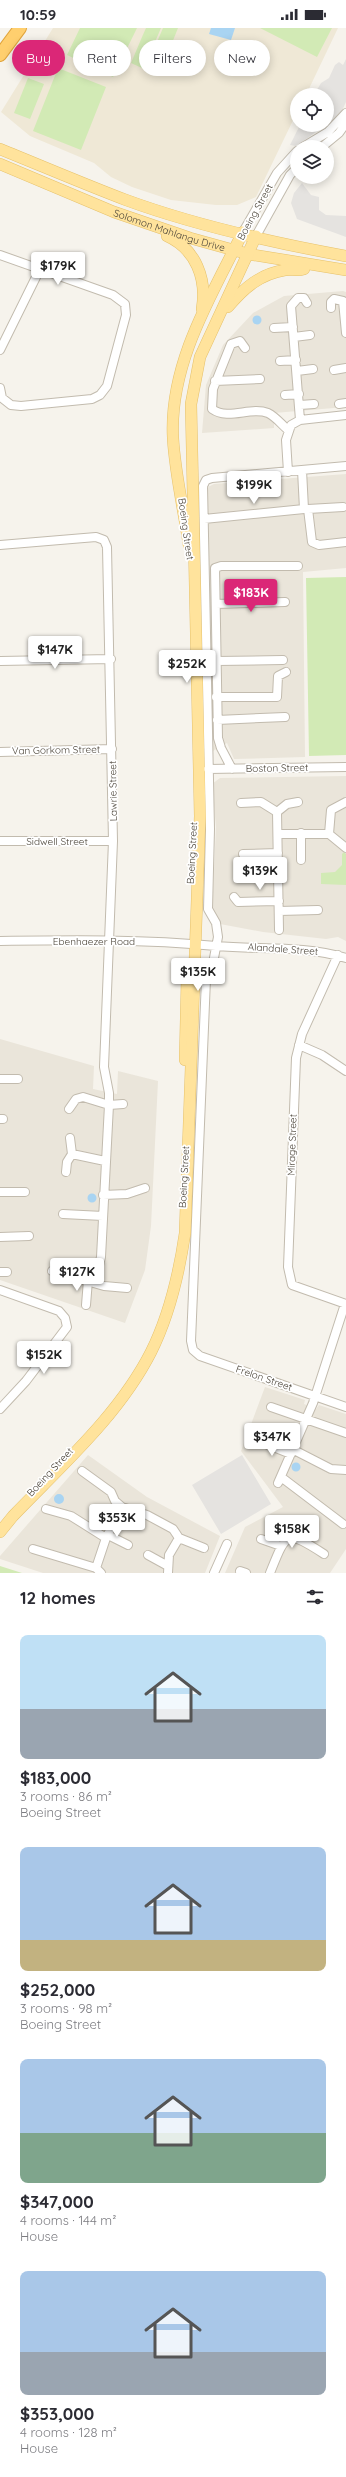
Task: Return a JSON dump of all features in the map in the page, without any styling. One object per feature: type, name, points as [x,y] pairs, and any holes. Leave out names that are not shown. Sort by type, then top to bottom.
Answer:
[{"type":"highway","points":[[0,55],[20,28]]},
{"type":"main road","name":"Solomon Mahlangu Drive","points":[[0,149],[127,200],[170,214],[256,236],[346,256]]},
{"type":"main road","name":"Solomon Mahlangu Drive","points":[[0,164],[114,212],[190,238],[248,254],[346,270]]},
{"type":"main road","points":[[114,212],[174,239],[193,257],[201,272],[204,287],[199,322]]},
{"type":"main road","name":"Boeing Street","points":[[0,1528],[123,1392],[155,1334],[170,1296],[181,1238],[184,1185],[196,774],[190,552],[173,438],[175,393],[188,346],[243,232]]},
{"type":"main road","name":"Boeing Street","points":[[0,1532],[13,1516],[108,1416],[129,1388],[151,1352],[166,1316],[181,1262],[186,1233],[191,942],[200,769],[190,404],[200,357],[256,236]]},
{"type":"main road","points":[[222,310],[250,284],[265,275],[286,269],[301,270],[319,266]]},
{"type":"street","points":[[315,140],[328,132],[346,113]]},
{"type":"street","points":[[330,140],[339,133],[346,123]]},
{"type":"street","name":"Boeing Street","points":[[243,232],[277,173],[290,159]]},
{"type":"street","name":"Boeing Street","points":[[256,236],[290,175]]},
{"type":"street","points":[[0,255],[113,296],[125,304],[126,315],[107,386],[100,395],[92,399],[79,401],[14,406],[2,398],[0,388]]},
{"type":"street","points":[[0,350],[40,269]]},
{"type":"street","points":[[300,420],[291,303],[302,297],[306,299],[307,303]]},
{"type":"street","points":[[331,308],[333,300],[342,300],[345,314],[346,333]]},
{"type":"street","points":[[274,328],[292,326]]},
{"type":"street","points":[[294,337],[310,335]]},
{"type":"street","points":[[246,348],[240,341],[233,342],[215,382],[212,407],[214,410],[230,414],[265,412],[275,417],[288,430]]},
{"type":"street","points":[[280,361],[296,360]]},
{"type":"street","points":[[334,370],[346,368]]},
{"type":"street","points":[[297,371],[313,369]]},
{"type":"street","points":[[215,382],[260,379]]},
{"type":"street","points":[[285,395],[299,394]]},
{"type":"street","points":[[300,405],[314,404]]},
{"type":"street","points":[[346,415],[300,420],[288,430],[286,440],[288,472],[346,466]]},
{"type":"street","points":[[302,470],[306,509],[312,542],[319,545],[346,542]]},
{"type":"street","name":"Boeing Street","points":[[191,1340],[206,979],[214,963],[216,946],[216,926],[208,909],[210,829],[204,486],[206,480],[212,478],[288,472]]},
{"type":"street","points":[[204,519],[343,507]]},
{"type":"street","name":"Lawrie Street","points":[[0,545],[68,538],[96,537],[101,538],[106,543],[111,659],[113,840],[104,1067],[109,1105],[103,1195],[101,1257],[91,1281],[86,1305]]},
{"type":"street","points":[[232,769],[219,744],[216,697],[216,604],[214,571],[217,566],[298,566]]},
{"type":"street","points":[[216,604],[285,602]]},
{"type":"street","points":[[0,661],[111,659]]},
{"type":"street","points":[[216,661],[283,660]]},
{"type":"street","points":[[216,697],[277,697],[278,676],[286,672]]},
{"type":"street","points":[[217,720],[285,717]]},
{"type":"street","name":"Van Gorkom Street","points":[[0,752],[112,749]]},
{"type":"street","name":"Boston Street","points":[[208,769],[346,767]]},
{"type":"street","points":[[241,803],[261,802],[278,812]]},
{"type":"street","points":[[279,930],[278,812],[287,804],[298,802]]},
{"type":"street","points":[[329,834],[331,810],[346,802]]},
{"type":"street","points":[[300,833],[301,860]]},
{"type":"street","points":[[278,834],[329,834],[346,848]]},
{"type":"street","name":"Sidwell Street","points":[[0,841],[113,840]]},
{"type":"street","points":[[243,854],[278,853]]},
{"type":"street","points":[[234,897],[238,902],[279,901]]},
{"type":"street","points":[[279,911],[318,910]]},
{"type":"street","name":"Ebenhaezer Road","points":[[0,941],[109,940],[191,942]]},
{"type":"street","name":"Alandale Street","points":[[191,942],[216,946],[280,946],[342,956]]},
{"type":"street","name":"Mirage Street","points":[[342,956],[299,1045],[295,1075],[289,1275],[292,1285],[345,1304]]},
{"type":"street","points":[[299,1045],[322,1055],[346,1071]]},
{"type":"street","points":[[0,1079],[18,1079]]},
{"type":"street","points":[[69,1109],[76,1099],[81,1097],[109,1105],[123,1104]]},
{"type":"street","points":[[66,1172],[67,1162],[72,1154],[70,1138]]},
{"type":"street","points":[[72,1154],[105,1161]]},
{"type":"street","points":[[103,1195],[127,1194],[145,1188]]},
{"type":"street","points":[[0,1192],[25,1192]]},
{"type":"street","points":[[63,1214],[103,1216]]},
{"type":"street","points":[[0,1237],[28,1236]]},
{"type":"street","points":[[52,1271],[111,1287],[127,1288]]},
{"type":"street","points":[[0,1290],[59,1310],[63,1314],[67,1327],[26,1381],[0,1409]]},
{"type":"street","points":[[343,1524],[280,1480],[307,1419],[345,1304]]},
{"type":"street","name":"Frelon Street","points":[[191,1340],[193,1350],[200,1356],[346,1407]]},
{"type":"street","points":[[271,1407],[346,1433]]},
{"type":"street","points":[[261,1442],[293,1452],[331,1469],[346,1470]]},
{"type":"street","points":[[82,1471],[111,1492],[115,1501],[122,1507],[147,1515],[173,1529],[179,1538],[204,1548]]},
{"type":"street","points":[[33,1549],[99,1571],[107,1536],[122,1507]]},
{"type":"street","points":[[46,1509],[71,1516],[107,1536],[128,1545]]},
{"type":"street","points":[[148,1556],[168,1569],[169,1555],[179,1538]]},
{"type":"street","points":[[261,1539],[281,1546]]},
{"type":"street","points":[[270,1573],[281,1546],[289,1539],[300,1539],[324,1554]]},
{"type":"street","points":[[214,1573],[227,1544]]},
{"type":"shaded area","points":[[53,28],[338,28],[309,88],[290,88],[290,127],[256,197],[237,205],[216,205],[171,200],[132,187],[111,177],[94,163],[30,136],[1,112],[23,76],[65,76],[65,40],[46,40]]},
{"type":"shaded area","points":[[346,59],[346,102],[339,117],[334,120],[334,88],[318,88],[321,83],[329,78],[335,65],[339,62],[343,65]]},
{"type":"shaded area","points":[[296,132],[316,132],[305,140],[292,140]]},
{"type":"shaded area","points":[[303,184],[311,195],[319,197],[319,210],[326,215],[346,216],[346,237],[297,219],[291,203],[294,193]]},
{"type":"shaded area","points":[[346,292],[346,407],[274,413],[274,428],[202,433],[206,385],[223,345],[253,313],[284,296]]},
{"type":"shaded area","points":[[346,474],[346,568],[303,572],[305,757],[234,759],[227,743],[211,752],[206,488],[214,484]]},
{"type":"shaded area","points":[[346,776],[346,941],[338,937],[326,939],[263,932],[220,924],[212,913],[216,827],[212,784],[220,778]]},
{"type":"shaded area","points":[[0,1039],[94,1066],[93,1089],[117,1094],[118,1071],[158,1081],[151,1226],[145,1270],[125,1323],[0,1280]]},
{"type":"shaded area","points":[[265,1387],[305,1400],[304,1404],[316,1409],[319,1405],[346,1414],[346,1549],[330,1573],[225,1573],[245,1527],[283,1507],[241,1451]]},
{"type":"shaded area","points":[[88,1455],[147,1497],[220,1536],[205,1573],[43,1573],[0,1559],[0,1556]]},
{"type":"shaded area","points":[[242,1455],[271,1504],[221,1534],[192,1485]]},
{"type":"green space","points":[[80,28],[137,28],[131,40],[74,40]]},
{"type":"green space","points":[[146,28],[161,28],[156,40],[141,40]]},
{"type":"green space","points":[[163,28],[178,28],[173,40],[158,40]]},
{"type":"green space","points":[[260,28],[332,28],[317,57]]},
{"type":"green space","points":[[73,43],[73,58],[67,55]]},
{"type":"green space","points":[[139,44],[139,67],[131,63]]},
{"type":"green space","points":[[65,71],[73,74],[73,76],[78,76],[106,87],[81,150],[33,131],[55,76],[65,76]]},
{"type":"green space","points":[[28,78],[44,84],[30,119],[14,113]]},
{"type":"green space","points":[[346,577],[346,755],[309,756],[306,578]]},
{"type":"green space","points":[[344,852],[346,854],[346,885],[321,884],[321,873],[335,872],[342,865],[342,854]]},
{"type":"green space","points":[[0,1566],[22,1573],[0,1573]]},
{"type":"water","points":[[211,28],[235,28],[231,40],[209,34]]},
{"type":"water","points":[[255,316],[259,316],[261,320],[259,324],[255,324],[253,322],[253,318]]},
{"type":"water","points":[[90,1194],[94,1194],[96,1198],[94,1202],[90,1202],[88,1200],[88,1196]]},
{"type":"water","points":[[294,1463],[298,1463],[300,1467],[298,1471],[294,1471],[292,1469],[292,1465]]},
{"type":"water","points":[[59,1494],[64,1499],[59,1504],[54,1499]]}]
